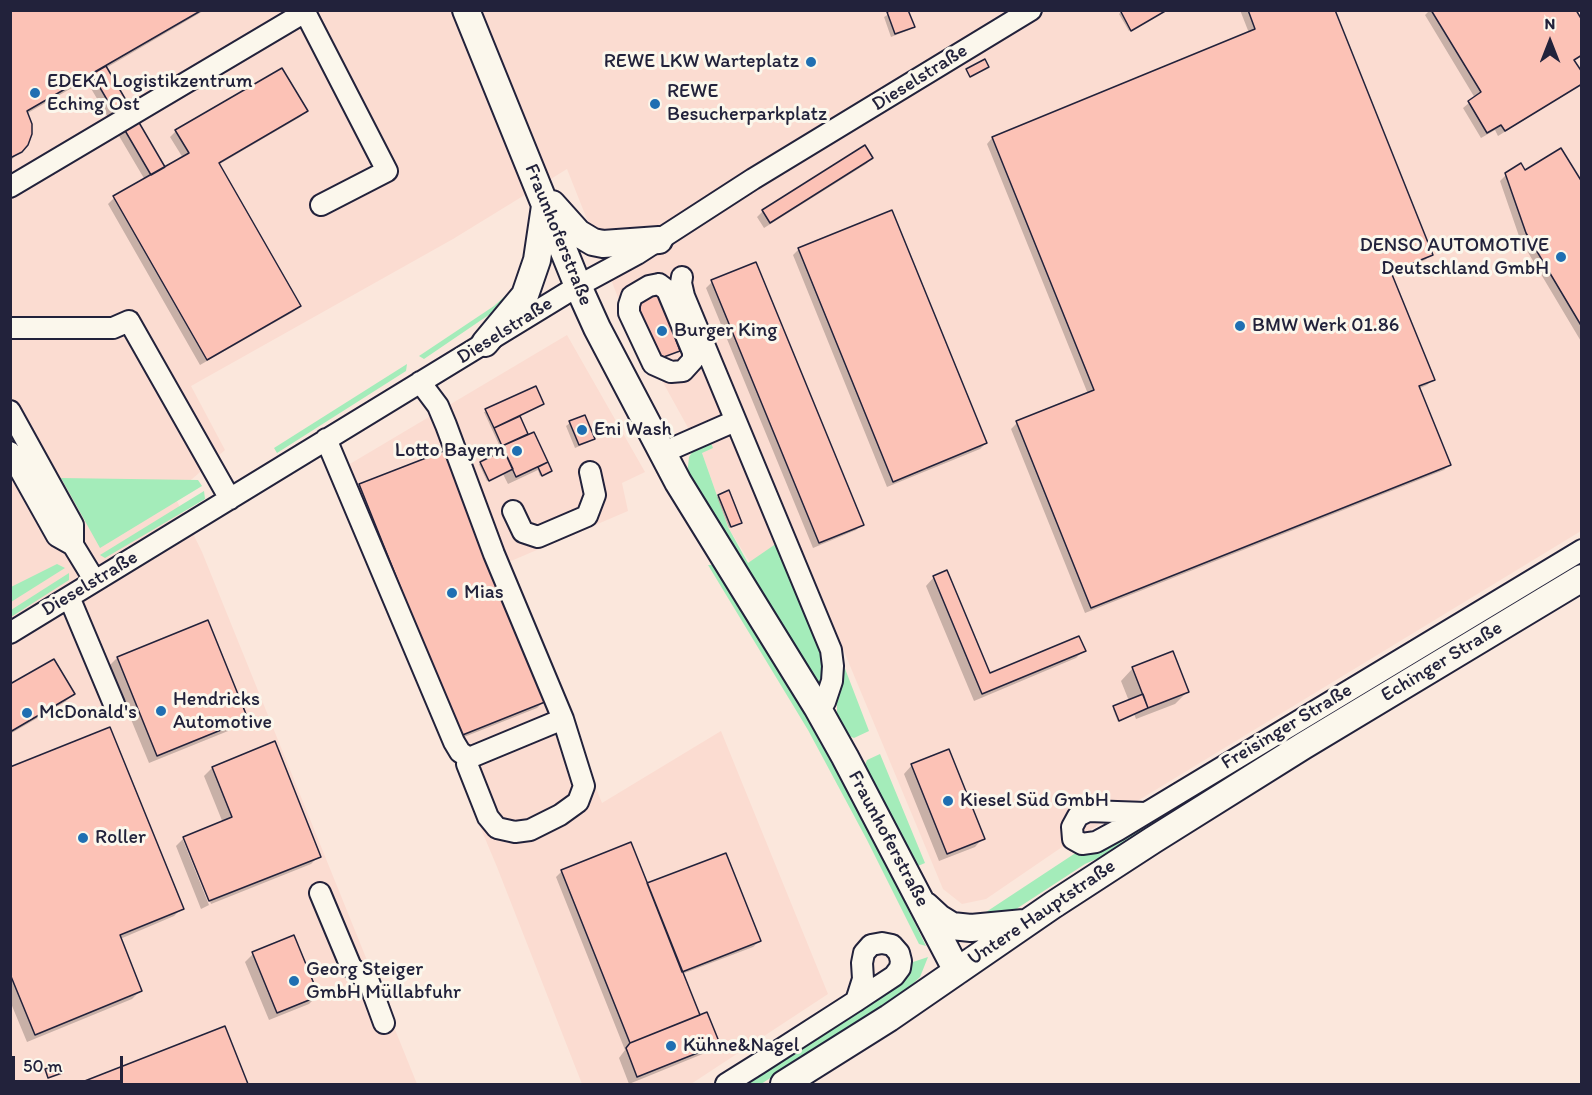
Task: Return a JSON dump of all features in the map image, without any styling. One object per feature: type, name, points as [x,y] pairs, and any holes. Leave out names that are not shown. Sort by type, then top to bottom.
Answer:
[{"type":"main road","name":"Fraunhoferstraße","points":[[466,10],[578,286],[662,453],[817,707],[957,971]]},
{"type":"main road","points":[[536,181],[578,234],[593,242],[603,244],[658,240]]},
{"type":"main road","points":[[485,343],[525,294],[537,260],[545,206]]},
{"type":"main road","name":"Echinger Straße","points":[[1303,746],[1581,578]]},
{"type":"main road","name":"Untere Hauptstraße","points":[[784,1084],[889,1018],[1153,840],[1303,746]]},
{"type":"main road","points":[[921,901],[939,918],[952,926],[971,928],[1027,923]]},
{"type":"street","name":"Dieselstraße","points":[[10,633],[578,286],[658,240],[753,179],[1031,10]]},
{"type":"street","points":[[10,187],[305,11],[387,171],[321,205]]},
{"type":"street","points":[[682,277],[684,296],[831,651],[832,681],[825,702],[817,707]]},
{"type":"street","points":[[10,328],[114,328],[129,321],[230,499]]},
{"type":"street","points":[[420,382],[438,406],[494,554],[563,719],[584,786],[578,802],[560,815],[530,830],[515,832],[498,828],[488,817],[467,764],[469,758],[563,719]]},
{"type":"street","points":[[10,411],[74,525],[74,545],[95,581]]},
{"type":"street","points":[[662,453],[735,421]]},
{"type":"street","points":[[326,439],[454,742],[460,752],[469,758]]},
{"type":"street","points":[[10,452],[57,536],[74,545]]},
{"type":"street","points":[[513,511],[523,532],[538,537],[587,516],[595,495],[590,472]]},
{"type":"street","name":"Freisinger Straße","points":[[1146,813],[1581,550]]},
{"type":"street","points":[[69,597],[114,704]]},
{"type":"street","points":[[320,893],[351,967],[369,982],[384,1023]]},
{"type":"street","points":[[726,1084],[856,1001]]},
{"type":"shaded area","points":[[10,11],[1581,11],[1581,531],[1065,845],[986,899],[962,904],[943,889],[833,625],[788,624],[728,527],[702,453],[623,310],[567,169],[453,239],[191,386],[225,450],[174,495],[202,552],[417,1084],[11,1084]]},
{"type":"shaded area","points":[[567,335],[645,472],[622,483],[628,511],[504,564],[602,803],[721,731],[828,994],[691,1084],[582,1084],[497,867],[333,474]]},
{"type":"green space","points":[[514,288],[509,300],[496,310],[424,359],[419,356],[494,306]]},
{"type":"green space","points":[[407,364],[406,371],[277,453],[274,448]]},
{"type":"green space","points":[[711,443],[713,448],[702,453],[728,527],[748,563],[780,541],[823,656],[825,665],[821,687],[689,478],[689,457],[693,451]]},
{"type":"green space","points":[[61,478],[198,480],[202,486],[100,548]]},
{"type":"green space","points":[[204,491],[205,499],[105,558],[100,555]]},
{"type":"green space","points":[[1581,558],[1581,569],[1144,838],[1085,864],[1007,915],[983,914],[1074,854],[1103,850],[1127,836],[1272,744]]},
{"type":"green space","points":[[57,564],[65,568],[11,602],[11,587]]},
{"type":"green space","points":[[708,565],[716,565],[817,733],[880,852],[926,946],[919,944],[808,730]]},
{"type":"green space","points":[[69,573],[69,580],[11,617],[11,610]]},
{"type":"green space","points":[[839,653],[869,731],[854,738],[845,734],[837,717],[837,697],[842,678]]},
{"type":"green space","points":[[880,754],[925,863],[918,866],[913,864],[863,770],[867,760]]},
{"type":"green space","points":[[928,957],[920,977],[904,992],[761,1084],[741,1084],[910,963]]},
{"type":"building","name":"EDEKA Logistikzentrum Eching Ost","points":[[10,10],[202,10],[27,111],[32,124],[32,134],[28,145],[22,152],[10,158]]},
{"type":"building","points":[[908,10],[915,27],[895,34],[887,12]]},
{"type":"building","points":[[1120,10],[1167,10],[1131,31]]},
{"type":"building","name":"BMW Werk 01.86","points":[[1248,10],[1335,10],[1433,255],[1391,272],[1435,380],[1419,386],[1451,465],[1091,608],[1016,421],[1094,390],[992,137],[1255,29]]},
{"type":"building","points":[[1431,10],[1576,10],[1582,20],[1582,55],[1574,60],[1582,72],[1582,84],[1505,131],[1501,125],[1487,133],[1468,101],[1481,92]]},
{"type":"building","points":[[985,59],[989,67],[970,77],[966,69]]},
{"type":"building","points":[[106,66],[165,167],[151,175],[92,74]]},
{"type":"building","points":[[282,68],[308,111],[219,163],[301,306],[207,360],[113,196],[189,153],[175,130]]},
{"type":"building","points":[[865,145],[873,158],[770,223],[762,210]]},
{"type":"building","name":"DENSO AUTOMOTIVE Deutschland GmbH","points":[[1561,148],[1582,182],[1582,327],[1526,233],[1505,173],[1521,163],[1525,170]]},
{"type":"building","points":[[892,210],[987,443],[893,482],[798,248]]},
{"type":"building","points":[[756,262],[864,525],[819,543],[711,280]]},
{"type":"building","name":"Burger King","points":[[649,293],[662,295],[679,339],[676,340],[680,351],[661,358],[656,345],[653,346],[637,306]]},
{"type":"building","points":[[536,386],[544,404],[494,428],[485,409]]},
{"type":"building","name":"Eni Wash","points":[[585,415],[595,439],[579,445],[569,421]]},
{"type":"building","points":[[520,416],[528,434],[502,446],[494,428]]},
{"type":"building","points":[[534,432],[548,462],[516,477],[502,446]]},
{"type":"building","points":[[504,450],[513,469],[489,481],[480,462]]},
{"type":"building","name":"Mias","points":[[444,451],[545,702],[460,736],[359,484]]},
{"type":"building","points":[[548,462],[552,471],[542,476],[538,467]]},
{"type":"building","points":[[729,490],[742,523],[731,527],[718,495]]},
{"type":"building","points":[[947,570],[990,673],[1079,636],[1086,651],[982,694],[933,576]]},
{"type":"building","points":[[208,620],[248,719],[157,756],[117,657]]},
{"type":"building","points":[[1173,651],[1189,692],[1148,708],[1132,667]]},
{"type":"building","name":"McDonald's","points":[[54,659],[75,694],[10,732],[10,684]]},
{"type":"building","points":[[1143,694],[1148,708],[1119,721],[1113,706]]},
{"type":"building","name":"Roller","points":[[110,727],[184,909],[120,935],[142,991],[35,1035],[10,974],[10,767]]},
{"type":"building","points":[[275,741],[321,857],[209,901],[183,837],[232,817],[212,767]]},
{"type":"building","name":"Kiesel Süd GmbH","points":[[949,749],[985,839],[947,854],[911,764]]},
{"type":"building","points":[[631,842],[700,1015],[630,1043],[561,870]]},
{"type":"building","points":[[726,853],[761,941],[682,972],[647,883]]},
{"type":"building","points":[[294,935],[319,996],[277,1013],[252,952]]},
{"type":"building","name":"Kühne&Nagel","points":[[707,1012],[720,1044],[637,1077],[626,1048],[630,1043]]},
{"type":"building","points":[[225,1026],[248,1084],[77,1084]]},
{"type":"building","points":[[59,1065],[62,1073],[48,1078],[45,1069]]},
{"type":"place","name":"REWE LKW Warteplatz","points":[[811,62]]},
{"type":"place","name":"EDEKA Logistikzentrum Eching Ost","points":[[35,93]]},
{"type":"place","name":"REWE Besucherparkplatz","points":[[655,104]]},
{"type":"place","name":"DENSO AUTOMOTIVE Deutschland GmbH","points":[[1561,257]]},
{"type":"place","name":"BMW Werk 01.86","points":[[1240,326]]},
{"type":"place","name":"Burger King","points":[[662,331]]},
{"type":"place","name":"Eni Wash","points":[[582,430]]},
{"type":"place","name":"Lotto Bayern","points":[[517,451]]},
{"type":"place","name":"Mias","points":[[452,593]]},
{"type":"place","name":"Hendricks Automotive","points":[[161,711]]},
{"type":"place","name":"McDonald's","points":[[27,713]]},
{"type":"place","name":"Kiesel Süd GmbH","points":[[948,801]]},
{"type":"place","name":"Roller","points":[[83,838]]},
{"type":"place","name":"Georg Steiger GmbH Müllabfuhr","points":[[294,981]]},
{"type":"place","name":"Kühne&Nagel","points":[[671,1046]]}]
